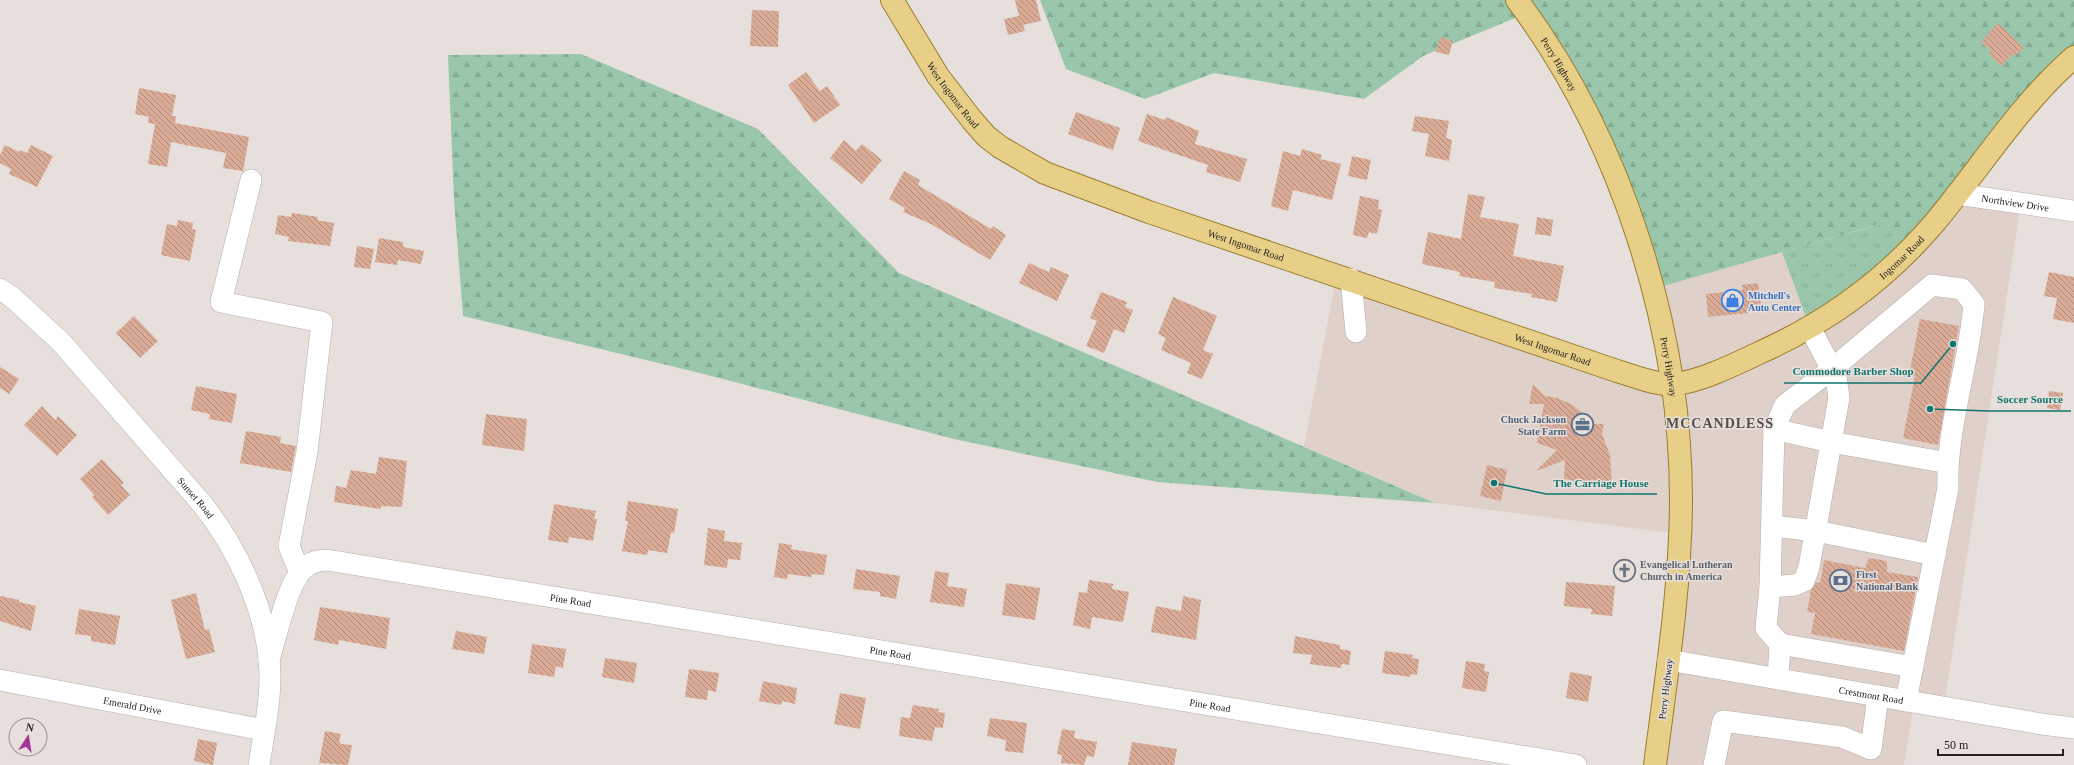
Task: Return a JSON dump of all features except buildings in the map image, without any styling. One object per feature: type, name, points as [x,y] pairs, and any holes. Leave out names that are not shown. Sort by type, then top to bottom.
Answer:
[{"type":"main road","name":"West Ingomar Road","points":[[892,0],[938,76],[972,120],[991,140],[1021,160],[1045,173],[1110,198],[1352,279],[1617,371],[1673,384]]},
{"type":"main road","name":"Perry Highway","points":[[1518,0],[1564,72],[1597,135],[1623,194],[1653,289],[1668,352],[1673,384],[1679,445],[1681,504],[1678,570],[1655,765]]},
{"type":"main road","name":"Ingomar Road","points":[[1673,384],[1706,376],[1740,362],[1810,328],[1860,294],[1888,270],[1917,241],[2041,90],[2074,57]]},
{"type":"street","points":[[251,180],[221,302],[322,322],[308,452],[289,546],[300,573]]},
{"type":"street","name":"Northview Drive","points":[[1957,194],[2074,211]]},
{"type":"street","points":[[1352,279],[1356,332]]},
{"type":"street","points":[[1906,701],[1913,667],[1948,488],[1948,463],[1972,332],[1974,304],[1962,289],[1932,285],[1832,369],[1785,405],[1774,429],[1770,588],[1766,628],[1780,644],[1913,667]]},
{"type":"street","name":"Sunset Road","points":[[0,289],[13,298],[61,342],[217,522],[237,560],[253,598],[260,617],[269,660],[269,682],[259,765]]},
{"type":"street","points":[[1770,588],[1795,586],[1804,581],[1810,567],[1831,442],[1839,388],[1832,369],[1810,328]]},
{"type":"street","points":[[1774,429],[1831,442],[1948,463]]},
{"type":"street","points":[[1772,526],[1816,530],[1935,555]]},
{"type":"street","name":"Pine Road","points":[[269,660],[291,591],[300,573],[317,560],[339,561],[1576,765]]},
{"type":"street","points":[[1778,679],[1780,644]]},
{"type":"street","name":"Crestmont Road","points":[[1668,660],[2042,724],[2074,728]]},
{"type":"street","name":"Emerald Drive","points":[[0,680],[264,730]]},
{"type":"street","points":[[1714,765],[1723,721],[1842,737],[1871,749],[1878,696]]},
{"type":"shaded area","points":[[1957,194],[2021,203],[1944,707],[1914,703],[1904,765],[1655,765],[1680,534],[1435,503],[1304,446],[1337,274],[1672,384],[1653,289],[1782,252],[1810,328]]},
{"type":"green space","points":[[1040,0],[2074,0],[2074,57],[1913,246],[1880,224],[1653,289],[1644,255],[1527,13],[1423,56],[1364,99],[1214,73],[1145,99],[1066,69]]},
{"type":"green space","points":[[581,54],[758,129],[899,273],[1435,503],[1157,482],[954,439],[700,373],[463,316],[454,200],[448,55]]},
{"type":"green space","points":[[1881,224],[1913,246],[1810,328],[1782,252]]},
{"type":"place","name":"Mitchell's Auto Center","points":[[1733,301]]},
{"type":"place","name":"Commodore Barber Shop","points":[[1953,344]]},
{"type":"place","name":"Soccer Source","points":[[1930,409]]},
{"type":"place","name":"Chuck Jackson State Farm","points":[[1582,425]]},
{"type":"place","name":"The Carriage House","points":[[1494,483]]},
{"type":"place","name":"Evangelical Lutheran Church in America","points":[[1625,570]]},
{"type":"place","name":"First National Bank","points":[[1840,580]]},
{"type":"district","name":"MCCANDLESS","points":[[1720,423]]}]
